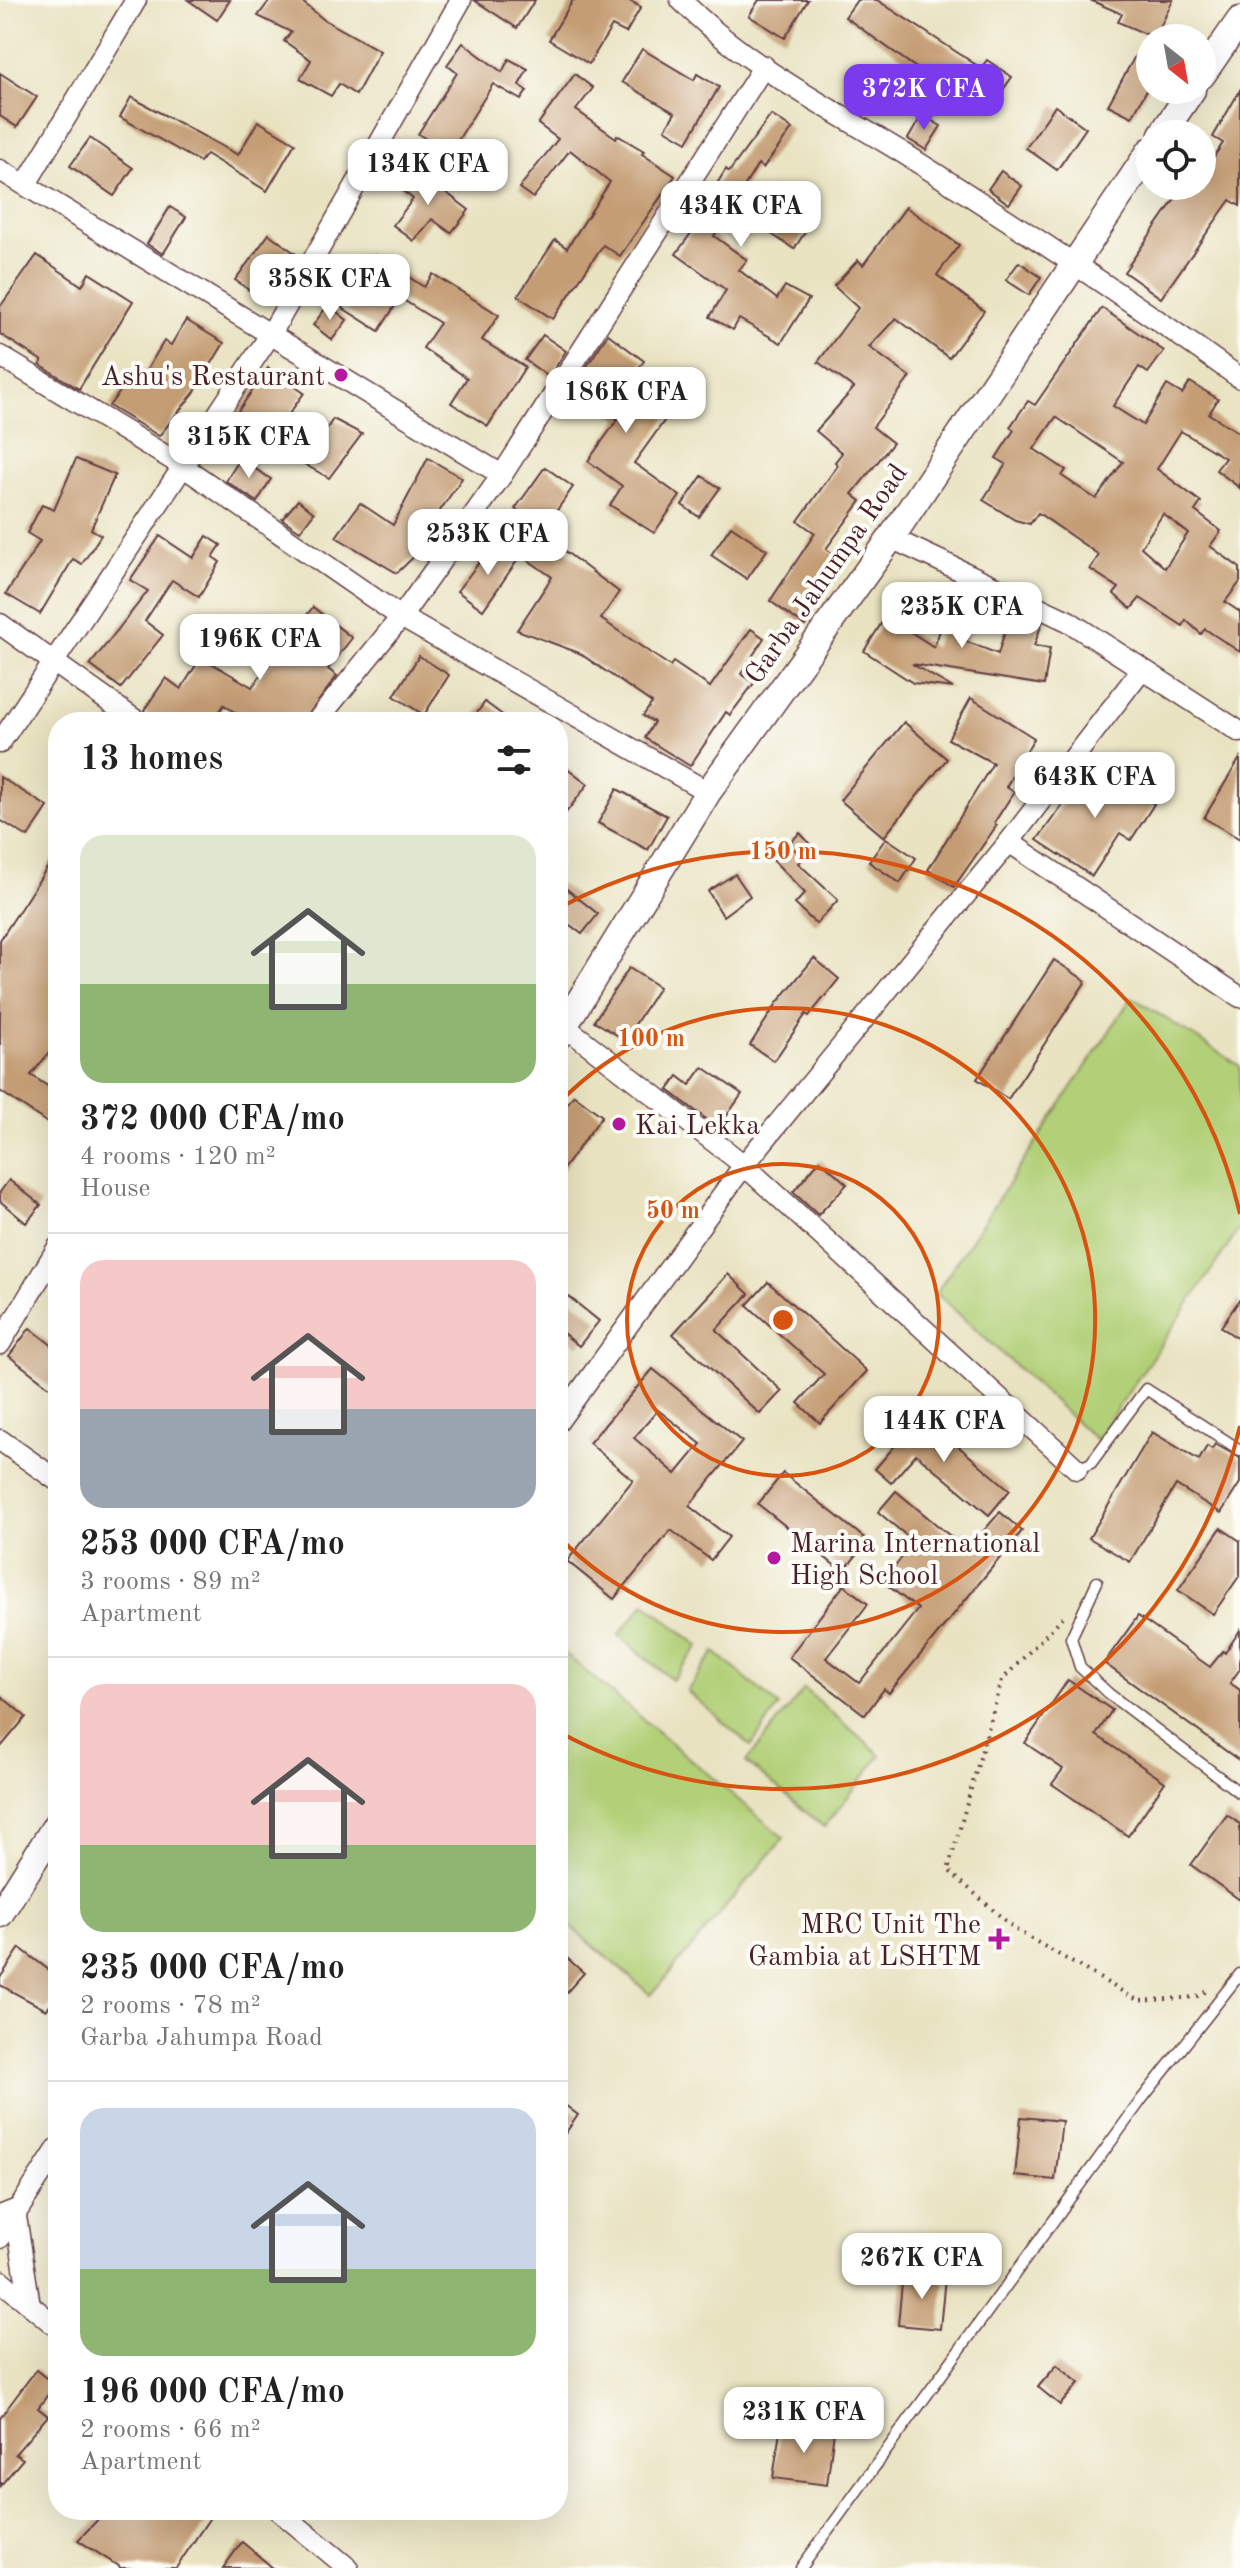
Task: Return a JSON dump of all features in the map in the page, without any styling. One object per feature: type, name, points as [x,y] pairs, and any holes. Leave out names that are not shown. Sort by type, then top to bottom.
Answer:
[{"type":"street","points":[[26,184],[136,0]]},
{"type":"street","points":[[0,743],[181,465],[272,332],[461,0]]},
{"type":"street","points":[[681,0],[699,18],[764,66],[1074,261],[1240,378]]},
{"type":"street","points":[[1216,55],[1240,20]]},
{"type":"street","points":[[324,712],[401,617],[502,475],[764,66]]},
{"type":"street","points":[[0,170],[272,332],[502,475]]},
{"type":"street","name":"Garba Jahumpa Road","points":[[568,1015],[708,792],[891,538],[1136,171]]},
{"type":"street","points":[[0,356],[181,465],[401,617],[568,712]]},
{"type":"street","points":[[891,538],[1068,621],[1240,732]]},
{"type":"street","points":[[0,624],[124,712]]},
{"type":"street","points":[[568,1408],[744,1165],[1009,842],[1142,669]]},
{"type":"street","points":[[568,712],[708,792]]},
{"type":"street","points":[[1009,842],[1240,997]]},
{"type":"street","points":[[568,1034],[744,1165],[1077,1469]]},
{"type":"street","points":[[0,1344],[48,1264]]},
{"type":"street","points":[[0,1440],[48,1474]]},
{"type":"street","points":[[0,1914],[48,1838]]},
{"type":"street","points":[[0,2238],[8,2213],[48,2161]]},
{"type":"street","points":[[8,2213],[30,2305]]},
{"type":"street","points":[[0,2280],[48,2320]]},
{"type":"street","points":[[290,2520],[348,2568]]},
{"type":"lane","points":[[1077,1469],[1091,1463],[1146,1389],[1240,1450]]},
{"type":"lane","points":[[1097,1582],[1071,1638],[1080,1667],[1138,1720],[1240,1793]]},
{"type":"lane","points":[[801,2568],[1133,2112],[1240,1974]]},
{"type":"path","points":[[1064,1616],[1002,1680],[948,1870],[1016,1930],[1139,2001],[1196,1997],[1218,1984]]},
{"type":"green space","points":[[1132,997],[1240,1066],[1240,1228],[1096,1440],[936,1293]]},
{"type":"green space","points":[[645,1603],[699,1646],[672,1680],[619,1635]]},
{"type":"green space","points":[[715,1652],[779,1706],[751,1746],[687,1691]]},
{"type":"green space","points":[[568,1656],[784,1838],[651,1995],[568,1924]]},
{"type":"green space","points":[[804,1689],[881,1755],[824,1827],[746,1762]]},
{"type":"building","points":[[188,0],[230,0],[217,20]]},
{"type":"building","points":[[270,0],[300,0],[323,19],[380,51],[356,95],[339,84],[331,96],[300,79],[311,60],[284,41],[291,32],[258,16]]},
{"type":"building","points":[[474,0],[535,0],[517,28]]},
{"type":"building","points":[[573,0],[628,0],[641,7],[626,33],[612,26],[589,64],[549,40]]},
{"type":"building","points":[[759,0],[808,0],[785,38],[749,16]]},
{"type":"building","points":[[857,0],[877,0],[981,68],[987,60],[1012,77],[993,104],[956,77],[947,90],[845,17]]},
{"type":"building","points":[[1090,0],[1173,0],[1162,24],[1136,24],[1136,30],[1118,22],[1122,14]]},
{"type":"building","points":[[463,43],[502,72],[509,59],[528,69],[519,85],[527,91],[521,100],[493,84],[450,153],[418,134],[457,73],[447,65]]},
{"type":"building","points":[[642,49],[694,80],[697,74],[719,87],[687,142],[665,129],[675,113],[622,82]]},
{"type":"building","points":[[1136,57],[1136,104],[1139,104],[1132,117],[1108,105]]},
{"type":"building","points":[[0,73],[37,97],[17,127],[0,116]]},
{"type":"building","points":[[575,74],[593,88],[576,110],[616,138],[617,135],[644,151],[642,154],[675,176],[620,256],[603,245],[553,319],[518,296],[555,240],[567,248],[610,182],[570,150],[533,198],[519,188],[558,139],[538,124]]},
{"type":"building","points":[[1240,90],[1240,206],[1230,200],[1161,298],[1124,272],[1174,200],[1216,200],[1216,154],[1223,143],[1216,139],[1216,132]]},
{"type":"building","points":[[131,97],[238,155],[258,121],[295,143],[267,191],[206,154],[200,162],[120,117]]},
{"type":"building","points":[[1055,106],[1086,128],[1057,170],[1026,148]]},
{"type":"building","points":[[771,115],[792,129],[763,168],[758,164],[714,236],[747,260],[739,270],[777,299],[785,286],[809,299],[781,343],[739,319],[733,330],[710,317],[726,290],[676,254],[707,211],[702,208],[726,169],[729,172]]},
{"type":"building","points":[[922,115],[941,126],[926,150],[908,139]]},
{"type":"building","points":[[90,138],[133,168],[114,196],[70,166]]},
{"type":"building","points":[[414,168],[469,210],[451,233],[432,219],[414,241],[393,225],[413,199],[399,188]]},
{"type":"building","points":[[1001,171],[1022,186],[1009,204],[988,189]]},
{"type":"building","points":[[170,207],[186,217],[163,254],[147,244]]},
{"type":"building","points":[[788,207],[811,223],[794,249],[770,233]]},
{"type":"building","points":[[906,207],[959,245],[937,275],[984,311],[949,358],[896,318],[869,347],[910,377],[873,427],[893,443],[852,494],[861,501],[826,549],[844,561],[805,626],[770,601],[815,533],[798,521],[838,465],[835,462],[842,453],[816,431],[854,388],[818,362],[858,308],[834,286],[858,260],[863,265]]},
{"type":"building","points":[[269,234],[300,257],[267,303],[235,280]]},
{"type":"building","points":[[37,255],[82,286],[89,273],[133,301],[79,389],[40,365],[42,361],[0,334],[0,307]]},
{"type":"building","points":[[375,255],[424,287],[433,274],[499,315],[482,340],[525,367],[488,426],[451,403],[467,378],[423,348],[440,323],[400,298],[379,331],[341,307]]},
{"type":"building","points":[[1019,262],[1041,277],[1029,295],[1006,280]]},
{"type":"building","points":[[328,305],[347,320],[332,340],[313,325]]},
{"type":"building","points":[[1102,308],[1164,351],[1148,373],[1139,367],[1113,406],[1143,425],[1167,385],[1182,394],[1190,382],[1218,399],[1209,414],[1240,433],[1240,488],[1216,470],[1225,458],[1181,431],[1157,469],[1201,502],[1195,511],[1221,531],[1210,546],[1240,568],[1240,582],[1225,602],[1240,612],[1240,652],[1205,629],[1201,634],[1186,620],[1183,626],[1140,598],[1131,609],[1114,594],[1119,588],[1090,569],[1099,555],[1038,513],[1030,524],[1015,520],[983,500],[1006,464],[996,458],[1014,430],[1010,427],[1028,401],[1035,405]],"holes":[[[1056,417],[1123,462],[1096,499],[1062,476],[1066,470],[1034,449]],[[1163,514],[1188,533],[1165,568],[1141,547]]]},
{"type":"building","points":[[186,320],[224,343],[194,393],[159,436],[109,406],[132,376],[140,381],[164,341],[171,345]]},
{"type":"building","points":[[608,334],[644,361],[624,387],[667,417],[634,463],[680,496],[654,533],[610,505],[622,486],[588,461],[618,419],[574,386]]},
{"type":"building","points":[[543,335],[566,351],[549,377],[525,360]]},
{"type":"building","points":[[268,368],[304,393],[269,442],[234,417]]},
{"type":"building","points":[[333,419],[362,434],[329,478],[304,464]]},
{"type":"building","points":[[428,458],[462,478],[419,542],[425,546],[397,573],[336,537],[360,503],[393,525]]},
{"type":"building","points":[[76,459],[115,475],[91,529],[101,535],[82,564],[73,559],[40,614],[6,594],[40,541],[27,533],[42,505],[54,510]]},
{"type":"building","points":[[240,459],[271,479],[257,502],[226,481]]},
{"type":"building","points":[[545,467],[573,487],[544,529],[515,509]]},
{"type":"building","points":[[702,476],[720,488],[699,517],[682,505]]},
{"type":"building","points":[[298,500],[314,513],[300,531],[282,519]]},
{"type":"building","points":[[731,526],[767,550],[747,579],[711,555]]},
{"type":"building","points":[[160,536],[193,558],[207,536],[221,545],[213,557],[220,562],[199,597],[172,580],[145,621],[163,635],[121,688],[90,665],[148,591],[130,580]]},
{"type":"building","points":[[545,536],[619,592],[601,619],[670,666],[673,662],[710,687],[751,629],[764,638],[741,674],[754,683],[730,715],[726,712],[690,766],[645,738],[654,722],[643,716],[652,703],[579,653],[517,630],[552,577],[528,560]]},
{"type":"building","points":[[488,551],[521,555],[483,610],[457,591]]},
{"type":"building","points":[[950,603],[975,611],[965,641],[998,654],[1011,611],[1042,623],[1034,646],[1050,648],[1044,685],[912,664],[953,688],[913,683],[864,651],[886,616],[934,647]]},
{"type":"building","points":[[313,607],[352,638],[328,669],[337,676],[310,712],[234,712],[224,705],[219,712],[144,710],[166,678],[181,689],[201,657],[252,687]]},
{"type":"building","points":[[419,656],[449,675],[426,712],[419,712],[394,696]]},
{"type":"building","points":[[971,698],[1034,738],[1006,787],[1014,792],[994,823],[997,825],[954,887],[928,870],[993,763],[948,739]]},
{"type":"building","points":[[485,702],[498,712],[478,712]]},
{"type":"building","points":[[904,722],[947,759],[884,837],[840,800]]},
{"type":"building","points":[[1240,758],[1240,839],[1204,818]]},
{"type":"building","points":[[1092,764],[1154,804],[1131,840],[1120,833],[1092,876],[1037,840]]},
{"type":"building","points":[[568,769],[588,784],[568,810]]},
{"type":"building","points":[[0,777],[48,807],[28,837],[0,820]]},
{"type":"building","points":[[617,789],[667,816],[648,850],[598,823]]},
{"type":"building","points":[[800,833],[814,848],[798,863],[838,900],[816,924],[795,904],[805,893],[772,859]]},
{"type":"building","points":[[886,838],[916,858],[900,883],[869,862]]},
{"type":"building","points":[[48,866],[48,1054],[31,1075],[48,1086],[48,1123],[0,1091],[0,940]]},
{"type":"building","points":[[735,874],[750,896],[723,916],[708,891]]},
{"type":"building","points":[[568,890],[598,914],[582,934],[568,924]]},
{"type":"building","points":[[814,958],[839,979],[809,1016],[806,1014],[774,1061],[750,1045],[777,1003]]},
{"type":"building","points":[[1054,960],[1086,981],[1008,1099],[977,1079]]},
{"type":"building","points":[[629,968],[659,987],[625,1040],[594,1021]]},
{"type":"building","points":[[703,1067],[742,1094],[718,1128],[668,1090],[678,1076],[690,1085]]},
{"type":"building","points":[[574,1095],[602,1116],[568,1162],[568,1103]]},
{"type":"building","points":[[820,1160],[847,1184],[818,1215],[793,1192]]},
{"type":"building","points":[[9,1180],[41,1205],[26,1223],[0,1201],[0,1192]]},
{"type":"building","points":[[728,1274],[749,1294],[716,1330],[782,1391],[760,1414],[673,1334]]},
{"type":"building","points":[[768,1282],[867,1371],[820,1423],[798,1403],[824,1374],[747,1305]]},
{"type":"building","points":[[568,1296],[599,1321],[579,1346],[568,1337]]},
{"type":"building","points":[[1240,1299],[1240,1340],[1221,1327]]},
{"type":"building","points":[[30,1328],[48,1342],[48,1386],[9,1356]]},
{"type":"building","points":[[653,1369],[742,1442],[689,1506],[729,1537],[711,1560],[671,1530],[614,1599],[568,1560],[633,1480],[589,1443]],"holes":[[[658,1410],[701,1444],[676,1474],[634,1438]]]},
{"type":"building","points":[[921,1415],[1010,1490],[989,1515],[916,1454],[891,1483],[875,1469]]},
{"type":"building","points":[[1152,1432],[1199,1460],[1207,1446],[1212,1449],[1215,1444],[1240,1458],[1240,1483],[1221,1513],[1176,1485],[1130,1562],[1089,1538]]},
{"type":"building","points":[[783,1473],[868,1541],[843,1572],[758,1504]]},
{"type":"building","points":[[896,1491],[967,1550],[1000,1512],[1022,1531],[889,1693],[884,1689],[865,1715],[789,1657],[844,1585],[868,1604],[826,1658],[859,1683],[918,1609],[883,1582],[914,1542],[878,1512]]},
{"type":"building","points":[[1221,1528],[1240,1541],[1240,1575],[1213,1614],[1178,1590]]},
{"type":"building","points":[[1138,1616],[1210,1667],[1223,1651],[1225,1653],[1240,1630],[1240,1669],[1230,1683],[1240,1690],[1240,1761],[1104,1663]]},
{"type":"building","points":[[1068,1680],[1112,1710],[1096,1735],[1165,1782],[1128,1836],[1052,1784],[1063,1769],[1025,1743]]},
{"type":"building","points":[[0,1695],[26,1717],[0,1748]]},
{"type":"building","points":[[1227,1815],[1240,1824],[1240,1900],[1191,1865]]},
{"type":"building","points":[[20,1948],[48,1969],[48,2008],[46,2010],[0,1985],[0,1978]]},
{"type":"building","points":[[568,1959],[584,1973],[568,1991]]},
{"type":"building","points":[[568,2107],[578,2115],[568,2130]]},
{"type":"building","points":[[1021,2117],[1062,2121],[1055,2180],[1015,2176]]},
{"type":"building","points":[[903,2273],[945,2277],[940,2329],[898,2325]]},
{"type":"building","points":[[1057,2365],[1079,2383],[1060,2405],[1038,2387]]},
{"type":"building","points":[[36,2370],[48,2379],[48,2394],[38,2408],[48,2416],[15,2454],[23,2459],[0,2486],[0,2418]]},
{"type":"building","points":[[781,2424],[834,2431],[827,2485],[773,2478]]},
{"type":"building","points":[[97,2520],[208,2520],[176,2568],[121,2568],[78,2540]]},
{"type":"building","points":[[242,2542],[273,2568],[223,2568]]},
{"type":"place","name":"Ashu's Restaurant","points":[[341,375]]},
{"type":"place","name":"Kai Lekka","points":[[619,1124]]},
{"type":"place","name":"Marina International High School","points":[[774,1558]]},
{"type":"place","name":"MRC Unit The Gambia at LSHTM","points":[[999,1939]]}]
